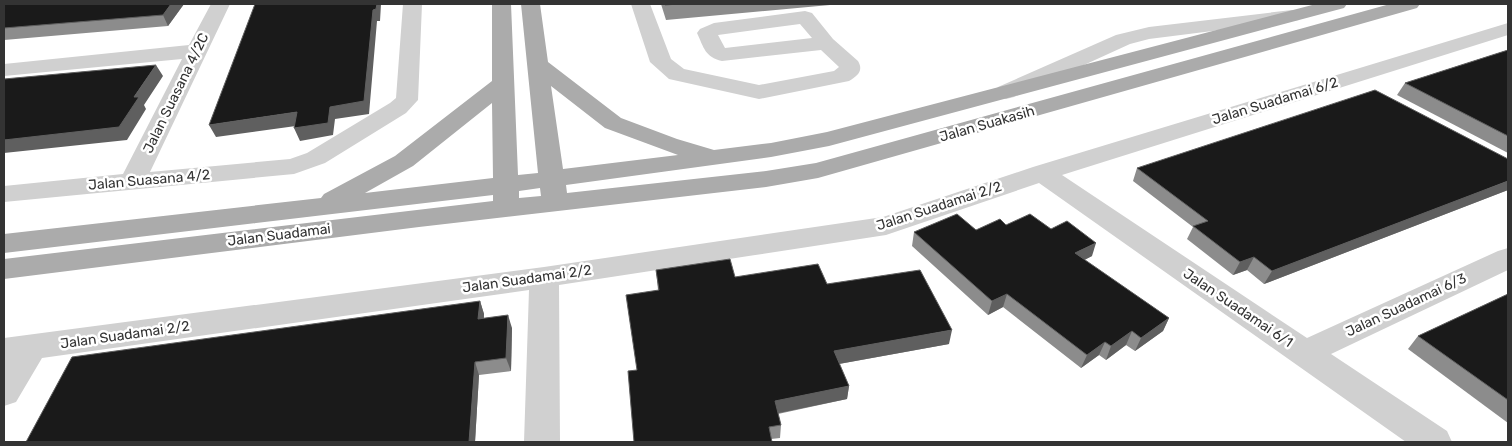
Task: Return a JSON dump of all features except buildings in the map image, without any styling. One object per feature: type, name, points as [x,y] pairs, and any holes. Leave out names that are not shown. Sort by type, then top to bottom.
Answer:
[{"type":"main road","points":[[501,4],[505,197]]},
{"type":"main road","points":[[530,4],[536,64],[554,191]]},
{"type":"main road","name":"Jalan Suakasih","points":[[554,191],[717,157],[771,150],[829,139],[1337,4]]},
{"type":"main road","name":"Jalan Suakasih","points":[[554,191],[766,179],[818,170],[1410,4]]},
{"type":"main road","points":[[536,64],[613,123],[668,144],[717,157]]},
{"type":"main road","points":[[318,208],[404,162],[503,83]]},
{"type":"main road","name":"Jalan Suadamai","points":[[4,269],[554,191]]},
{"type":"main road","name":"Jalan Suadamai","points":[[4,244],[318,208],[505,197]]},
{"type":"street","name":"Jalan Suasana 4/2C","points":[[132,182],[195,51],[220,4]]},
{"type":"street","name":"Jalan Suasana 4/2","points":[[4,194],[294,166],[316,158],[398,108],[407,100],[412,4]]},
{"type":"street","points":[[641,4],[661,62],[677,74],[759,92],[841,76],[850,71],[850,66],[826,43],[805,17],[714,29],[707,33],[716,52],[722,55],[826,43]]},
{"type":"street","name":"Jalan Suadamai 6/2","points":[[1042,173],[1508,29]]},
{"type":"street","points":[[4,70],[195,51]]},
{"type":"street","points":[[1345,79],[1371,92]]},
{"type":"street","name":"Jalan Suadamai 2/2","points":[[17,350],[544,277],[886,226],[1042,173]]},
{"type":"street","name":"Jalan Suadamai 6/1","points":[[1042,173],[1434,442]]},
{"type":"street","name":"Jalan Suadamai 6/3","points":[[1304,353],[1508,258]]},
{"type":"street","points":[[542,442],[544,277]]},
{"type":"street","points":[[4,392],[17,350]]}]
